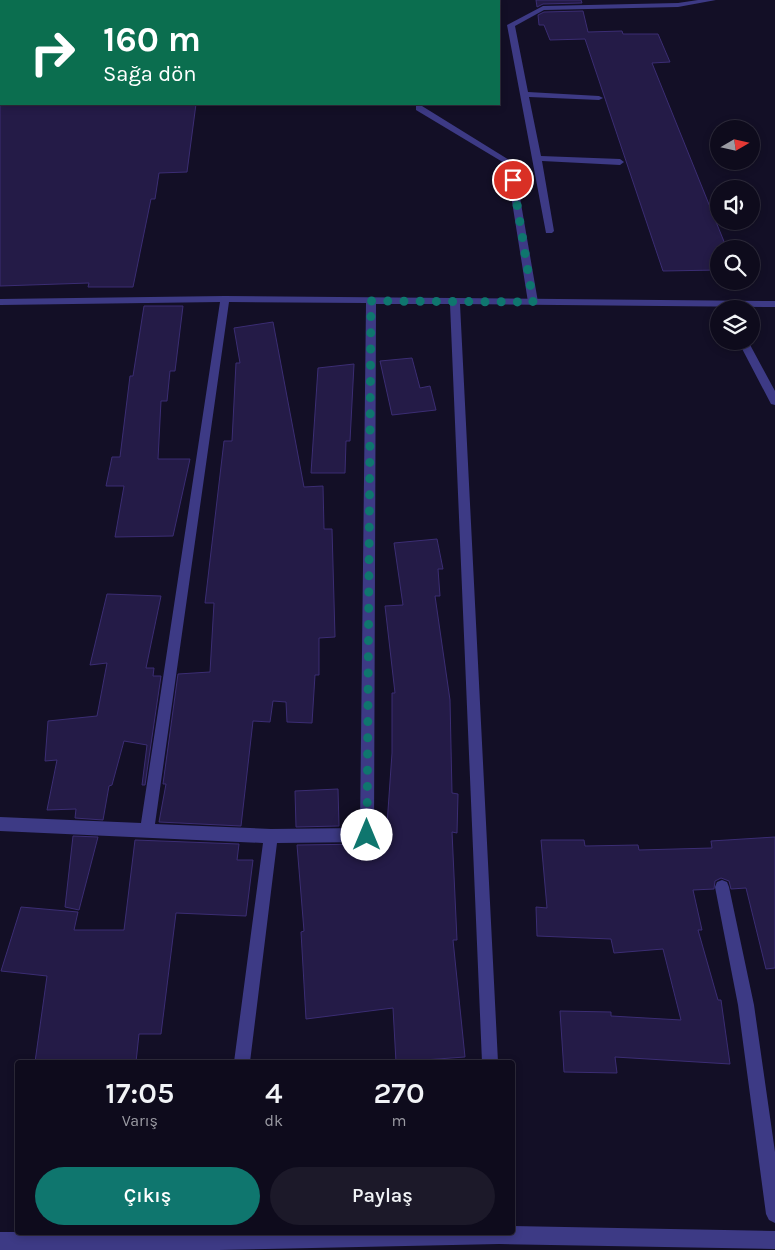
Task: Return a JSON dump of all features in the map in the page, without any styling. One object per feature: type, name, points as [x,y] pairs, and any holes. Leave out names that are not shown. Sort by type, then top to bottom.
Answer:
[{"type":"street","points":[[549,231],[538,158],[523,94],[511,25],[542,8],[678,5],[712,0]]},
{"type":"street","points":[[523,94],[599,98]]},
{"type":"street","points":[[419,108],[510,163],[533,302]]},
{"type":"street","points":[[538,158],[620,162]]},
{"type":"street","points":[[0,302],[225,299],[710,306]]},
{"type":"street","points":[[147,831],[225,299]]},
{"type":"street","points":[[0,824],[271,836],[367,835],[371,301]]},
{"type":"street","points":[[455,302],[490,1060]]},
{"type":"street","points":[[760,305],[775,304]]},
{"type":"street","points":[[748,350],[775,401]]},
{"type":"street","points":[[242,1060],[271,836]]},
{"type":"street","points":[[722,887],[746,1005],[775,1214]]},
{"type":"street","points":[[0,1240],[405,1235]]},
{"type":"street","points":[[511,1235],[630,1244],[775,1240]]},
{"type":"building","points":[[536,0],[581,0],[582,3],[543,4],[537,7]]},
{"type":"building","points":[[583,11],[588,32],[622,31],[623,34],[658,34],[670,62],[652,63],[710,207],[710,230],[719,230],[723,240],[710,240],[710,270],[663,271],[585,39],[550,40],[544,25],[539,25],[538,15],[544,12]]},
{"type":"building","points":[[0,105],[196,105],[187,172],[159,173],[155,199],[151,199],[133,287],[88,287],[89,283],[0,286]]},
{"type":"building","points":[[144,306],[183,306],[175,371],[170,371],[167,401],[161,401],[158,459],[190,459],[173,536],[115,537],[124,486],[106,486],[112,457],[120,457],[130,376],[133,376]]},
{"type":"building","points":[[273,322],[304,487],[323,486],[324,529],[332,529],[335,637],[319,638],[319,675],[315,675],[312,723],[287,722],[286,702],[273,701],[270,722],[253,721],[241,826],[159,822],[166,784],[163,784],[178,674],[210,672],[214,603],[205,603],[224,441],[232,441],[236,363],[240,363],[234,328]]},
{"type":"building","points":[[412,358],[420,388],[430,386],[436,410],[392,415],[380,361]]},
{"type":"building","points":[[354,364],[350,441],[346,441],[345,473],[311,473],[318,368]]},
{"type":"building","points":[[437,539],[443,569],[438,569],[440,596],[435,596],[450,700],[452,793],[458,794],[457,833],[452,832],[457,940],[453,940],[465,1057],[396,1060],[393,1008],[306,1019],[301,932],[304,931],[297,845],[367,844],[386,839],[392,753],[392,693],[395,693],[385,606],[403,605],[394,543]]},
{"type":"building","points":[[107,594],[161,596],[146,668],[154,668],[153,676],[161,676],[145,785],[142,785],[147,745],[124,741],[112,785],[109,786],[103,820],[75,818],[76,809],[47,810],[57,760],[45,761],[48,721],[97,716],[107,663],[90,665]]},
{"type":"building","points":[[338,789],[339,826],[296,827],[295,791]]},
{"type":"building","points":[[73,836],[98,837],[79,910],[65,907]]},
{"type":"building","points":[[775,837],[775,968],[766,969],[746,888],[731,889],[729,881],[721,878],[715,881],[714,889],[693,890],[702,930],[698,930],[718,1000],[721,1000],[730,1064],[615,1057],[617,1073],[564,1072],[560,1011],[611,1012],[611,1016],[681,1020],[663,949],[614,953],[611,939],[537,936],[536,907],[547,908],[541,840],[584,840],[585,846],[638,845],[639,850],[712,848],[711,841]]},
{"type":"building","points":[[135,840],[239,844],[237,860],[253,860],[246,916],[176,913],[161,1034],[139,1034],[136,1060],[35,1060],[47,976],[1,971],[21,907],[78,912],[74,930],[124,930]]},
{"type":"route","points":[[367,835],[371,301],[533,302],[513,180]]}]
